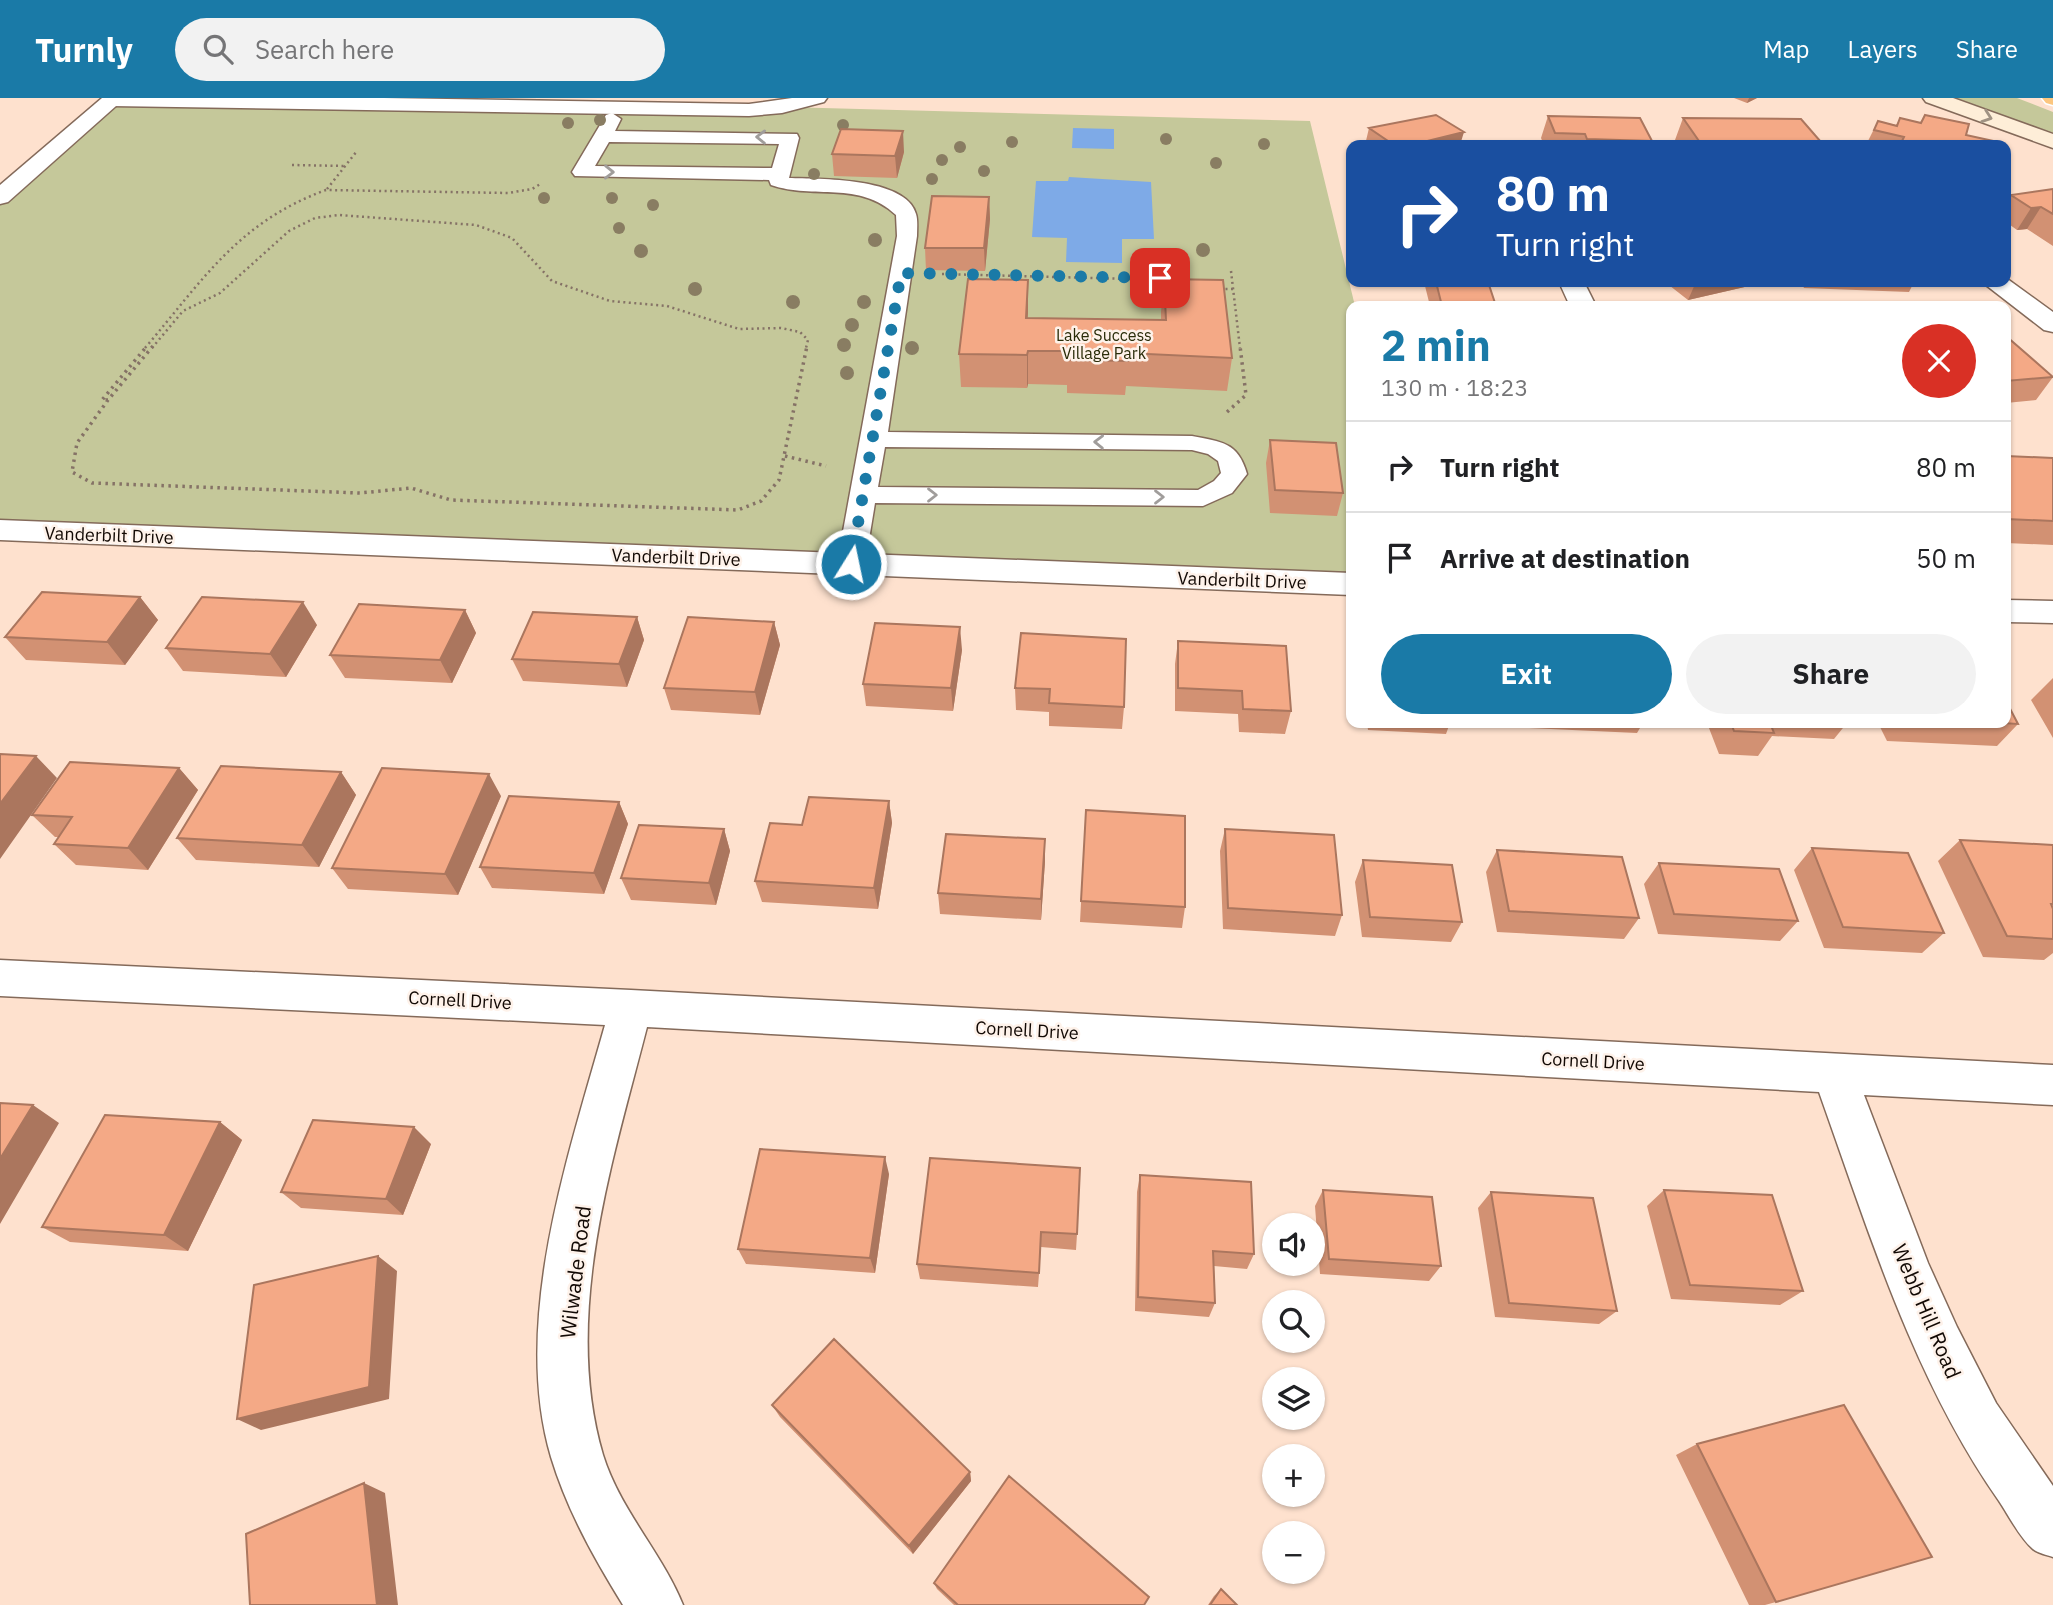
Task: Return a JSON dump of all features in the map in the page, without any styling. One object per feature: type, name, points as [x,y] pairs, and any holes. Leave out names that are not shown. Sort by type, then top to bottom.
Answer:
[{"type":"main road","points":[[1933,98],[2053,141]]},
{"type":"street","points":[[0,197],[113,99],[749,110],[782,107],[817,98]]},
{"type":"street","points":[[2002,287],[2053,324]]},
{"type":"street","name":"Vanderbilt Drive","points":[[0,530],[1346,584]]},
{"type":"street","points":[[2011,611],[2053,612]]},
{"type":"street","name":"Cornell Drive","points":[[0,978],[631,1008],[2053,1085]]},
{"type":"street","name":"Wilwade Road","points":[[631,1008],[593,1152],[575,1240],[565,1316],[565,1386],[577,1454],[606,1527],[655,1605]]},
{"type":"street","name":"Webb Hill Road","points":[[1834,1074],[1927,1317],[1957,1383],[1988,1439],[2053,1530]]},
{"type":"lane","points":[[782,107],[795,120],[778,181],[787,184],[875,190],[894,199],[906,213],[907,236],[851,564]]},
{"type":"lane","points":[[618,108],[582,172],[779,174]]},
{"type":"lane","points":[[601,136],[790,138]]},
{"type":"lane","points":[[863,495],[1203,498],[1223,487],[1234,474],[1230,458],[1216,448],[1192,443],[874,439]]},
{"type":"path","points":[[326,190],[357,152]]},
{"type":"path","points":[[292,165],[346,166]]},
{"type":"path","points":[[108,400],[77,443],[72,472],[92,483],[360,493],[411,488],[451,500],[737,510],[761,501],[779,480],[807,340],[800,332],[781,328],[739,330],[667,306],[610,301],[552,281],[512,238],[476,225],[339,215],[315,218],[289,231],[220,293],[183,311],[108,400],[102,400],[232,246],[256,224],[298,200],[326,190],[508,193],[533,189],[542,183]]},
{"type":"path","points":[[1192,443],[1246,395],[1231,271]]},
{"type":"path","points":[[901,273],[1160,278],[1169,281]]},
{"type":"path","points":[[1210,289],[1233,289]]},
{"type":"green space","points":[[1951,98],[2017,98],[2053,112],[2053,134]]},
{"type":"green space","name":"Lake Success Village Park","points":[[112,100],[785,107],[1310,121],[1346,269],[1346,287],[1350,287],[1354,301],[1346,301],[1346,583],[0,530],[0,197]]},
{"type":"water","points":[[1073,128],[1114,129],[1114,149],[1072,148]]},
{"type":"water","points":[[1069,177],[1151,182],[1154,239],[1122,239],[1122,263],[1066,262],[1067,238],[1032,237],[1036,181],[1068,181]]},
{"type":"building","points":[[1436,115],[1464,132],[1431,140],[1387,140],[1369,128]]},
{"type":"building","points":[[1925,115],[1969,124],[1966,135],[1989,140],[1902,140],[1904,137],[1874,130],[1878,121],[1897,126],[1900,118],[1921,123]]},
{"type":"building","points":[[1548,116],[1640,118],[1651,140],[1587,139],[1585,134],[1555,133]]},
{"type":"building","points":[[1683,118],[1801,119],[1819,140],[1698,140]]},
{"type":"building","points":[[841,129],[903,131],[895,156],[832,154]]},
{"type":"building","points":[[2053,189],[2053,214],[2041,207],[2031,208],[2011,195]]},
{"type":"building","points":[[932,196],[989,197],[984,248],[925,248]]},
{"type":"building","points":[[968,279],[1028,280],[1026,318],[1166,320],[1164,279],[1223,280],[1232,358],[1127,353],[1128,361],[1068,360],[1068,351],[1028,351],[1027,355],[959,354]]},
{"type":"building","points":[[1437,287],[1490,287],[1494,301],[1441,301]]},
{"type":"building","points":[[2011,340],[2053,377],[2011,381]]},
{"type":"building","points":[[1270,440],[1336,443],[1343,493],[1275,490]]},
{"type":"building","points":[[2011,456],[2053,458],[2053,521],[2011,519]]},
{"type":"building","points":[[42,592],[140,597],[107,642],[5,637]]},
{"type":"building","points":[[202,597],[303,602],[270,654],[166,648]]},
{"type":"building","points":[[359,604],[465,610],[440,660],[330,655]]},
{"type":"building","points":[[533,612],[637,617],[619,664],[512,659]]},
{"type":"building","points":[[688,617],[774,622],[755,692],[664,688]]},
{"type":"building","points":[[875,623],[960,627],[951,688],[863,684]]},
{"type":"building","points":[[1021,633],[1126,639],[1124,707],[1049,703],[1050,689],[1015,688]]},
{"type":"building","points":[[1178,641],[1286,646],[1291,711],[1243,709],[1242,691],[1178,688]]},
{"type":"building","points":[[2011,711],[2018,724],[2011,724]]},
{"type":"building","points":[[1733,728],[1772,728],[1774,733],[1734,731]]},
{"type":"building","points":[[0,754],[36,756],[0,804]]},
{"type":"building","points":[[70,762],[179,768],[128,848],[54,844],[72,817],[32,815]]},
{"type":"building","points":[[221,766],[341,772],[302,845],[177,838]]},
{"type":"building","points":[[382,768],[489,774],[445,874],[332,868]]},
{"type":"building","points":[[509,796],[619,802],[594,873],[480,867]]},
{"type":"building","points":[[809,797],[889,801],[874,888],[755,881],[770,823],[802,825]]},
{"type":"building","points":[[1086,810],[1185,816],[1185,907],[1081,901]]},
{"type":"building","points":[[639,825],[724,829],[709,883],[621,878]]},
{"type":"building","points":[[1225,829],[1334,835],[1342,915],[1228,908]]},
{"type":"building","points":[[946,834],[1045,839],[1041,899],[938,893]]},
{"type":"building","points":[[1960,840],[2053,845],[2053,939],[2007,936]]},
{"type":"building","points":[[1812,848],[1908,853],[1944,933],[1843,927]]},
{"type":"building","points":[[1497,850],[1622,857],[1639,918],[1509,911]]},
{"type":"building","points":[[1363,860],[1452,865],[1462,922],[1370,917]]},
{"type":"building","points":[[1659,863],[1779,869],[1798,921],[1674,914]]},
{"type":"building","points":[[0,1103],[33,1105],[0,1159]]},
{"type":"building","points":[[105,1115],[220,1122],[164,1235],[42,1227]]},
{"type":"building","points":[[313,1120],[414,1127],[386,1199],[281,1192]]},
{"type":"building","points":[[760,1149],[885,1157],[870,1258],[738,1249]]},
{"type":"building","points":[[930,1158],[1080,1168],[1077,1234],[1041,1232],[1039,1273],[917,1264]]},
{"type":"building","points":[[1140,1175],[1251,1182],[1254,1254],[1213,1251],[1215,1303],[1138,1297]]},
{"type":"building","points":[[1323,1190],[1432,1197],[1441,1266],[1329,1259]]},
{"type":"building","points":[[1664,1190],[1772,1195],[1803,1291],[1690,1285]]},
{"type":"building","points":[[1491,1192],[1593,1198],[1617,1311],[1509,1303]]},
{"type":"building","points":[[378,1256],[369,1387],[237,1419],[254,1285]]},
{"type":"building","points":[[834,1339],[970,1472],[909,1546],[772,1405]]},
{"type":"building","points":[[1844,1405],[1932,1557],[1776,1602],[1697,1444]]},
{"type":"building","points":[[1009,1476],[1149,1597],[1144,1605],[958,1605],[934,1583]]},
{"type":"building","points":[[364,1483],[377,1605],[250,1605],[246,1534]]},
{"type":"building","points":[[1221,1589],[1237,1605],[1210,1605]]},
{"type":"route","points":[[851,564],[901,273],[1160,278]]}]
